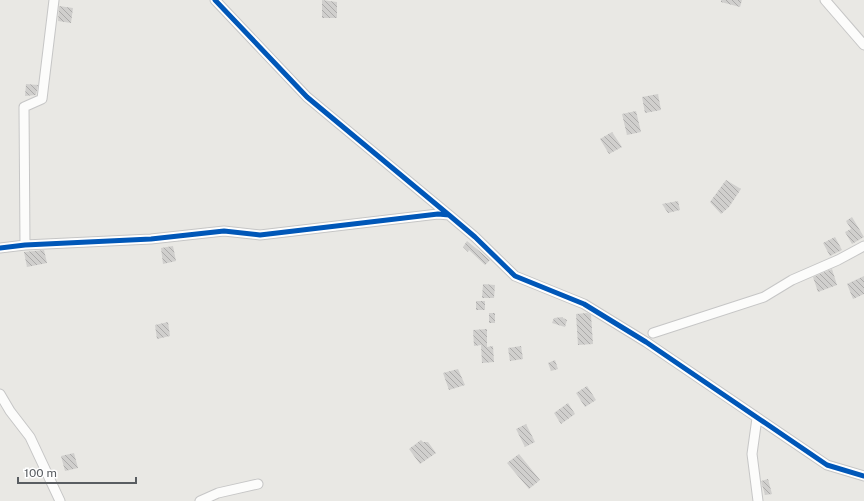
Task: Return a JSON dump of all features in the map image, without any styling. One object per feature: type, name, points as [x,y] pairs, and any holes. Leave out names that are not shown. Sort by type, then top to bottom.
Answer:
[{"type":"street","points":[[25,245],[24,107],[42,99],[54,0]]},
{"type":"street","points":[[215,0],[307,97],[475,237],[515,276],[584,304],[646,342],[827,465],[864,476]]},
{"type":"street","points":[[826,0],[864,46]]},
{"type":"street","points":[[0,248],[25,245],[151,239],[224,231],[260,234],[438,214],[449,215]]},
{"type":"street","points":[[653,333],[764,297],[792,280],[838,260],[864,246]]},
{"type":"street","points":[[0,394],[10,411],[30,437],[60,501]]},
{"type":"street","points":[[758,418],[752,454],[758,501]]},
{"type":"street","points":[[200,501],[218,493],[258,484]]},
{"type":"building","points":[[322,0],[337,2],[337,18],[322,18]]},
{"type":"building","points":[[721,0],[742,0],[740,7],[721,2]]},
{"type":"building","points":[[59,6],[73,8],[71,23],[58,21]]},
{"type":"building","points":[[26,84],[38,85],[36,95],[25,96]]},
{"type":"building","points":[[658,94],[661,110],[645,113],[642,97]]},
{"type":"building","points":[[636,111],[641,132],[627,135],[622,114]]},
{"type":"building","points":[[612,132],[622,147],[609,154],[600,139]]},
{"type":"building","points":[[726,180],[741,189],[729,207],[721,214],[710,202]]},
{"type":"building","points":[[678,201],[680,210],[668,213],[662,204]]},
{"type":"building","points":[[852,217],[864,237],[852,244],[845,232],[851,229],[846,221]]},
{"type":"building","points":[[835,237],[842,250],[830,256],[823,243]]},
{"type":"building","points":[[467,241],[490,260],[485,265],[469,250],[468,252],[463,247]]},
{"type":"building","points":[[173,246],[176,261],[163,264],[161,248]]},
{"type":"building","points":[[44,250],[47,263],[27,267],[24,252]]},
{"type":"building","points":[[832,269],[837,285],[818,292],[813,277]]},
{"type":"building","points":[[864,276],[864,294],[853,299],[847,284]]},
{"type":"building","points":[[483,284],[495,285],[494,298],[482,298]]},
{"type":"building","points":[[476,301],[485,301],[485,310],[476,310]]},
{"type":"building","points":[[489,313],[495,313],[495,323],[489,323]]},
{"type":"building","points":[[587,313],[591,315],[593,344],[578,345],[576,314]]},
{"type":"building","points":[[563,317],[567,320],[565,327],[552,323],[554,318]]},
{"type":"building","points":[[168,322],[170,336],[157,339],[155,325]]},
{"type":"building","points":[[487,329],[487,347],[493,346],[494,362],[482,363],[481,345],[474,346],[473,330]]},
{"type":"building","points":[[521,346],[523,359],[510,361],[508,348]]},
{"type":"building","points":[[555,360],[558,369],[551,371],[548,363]]},
{"type":"building","points":[[458,369],[465,385],[449,390],[443,373]]},
{"type":"building","points":[[587,386],[596,400],[585,407],[576,393]]},
{"type":"building","points":[[568,403],[575,414],[561,424],[554,413]]},
{"type":"building","points":[[526,424],[535,442],[525,447],[516,429]]},
{"type":"building","points":[[421,440],[423,442],[428,442],[436,453],[420,464],[409,449]]},
{"type":"building","points":[[74,453],[78,468],[65,471],[61,456]]},
{"type":"building","points":[[519,454],[540,480],[529,489],[507,463]]},
{"type":"building","points":[[768,479],[772,494],[765,495],[761,481]]},
{"type":"cycle path","points":[[215,0],[307,97],[449,215]]},
{"type":"cycle path","points":[[0,248],[25,245],[151,239],[224,231],[260,235],[438,214],[449,215],[475,237],[515,276],[584,304],[646,342],[827,465],[864,476]]}]
